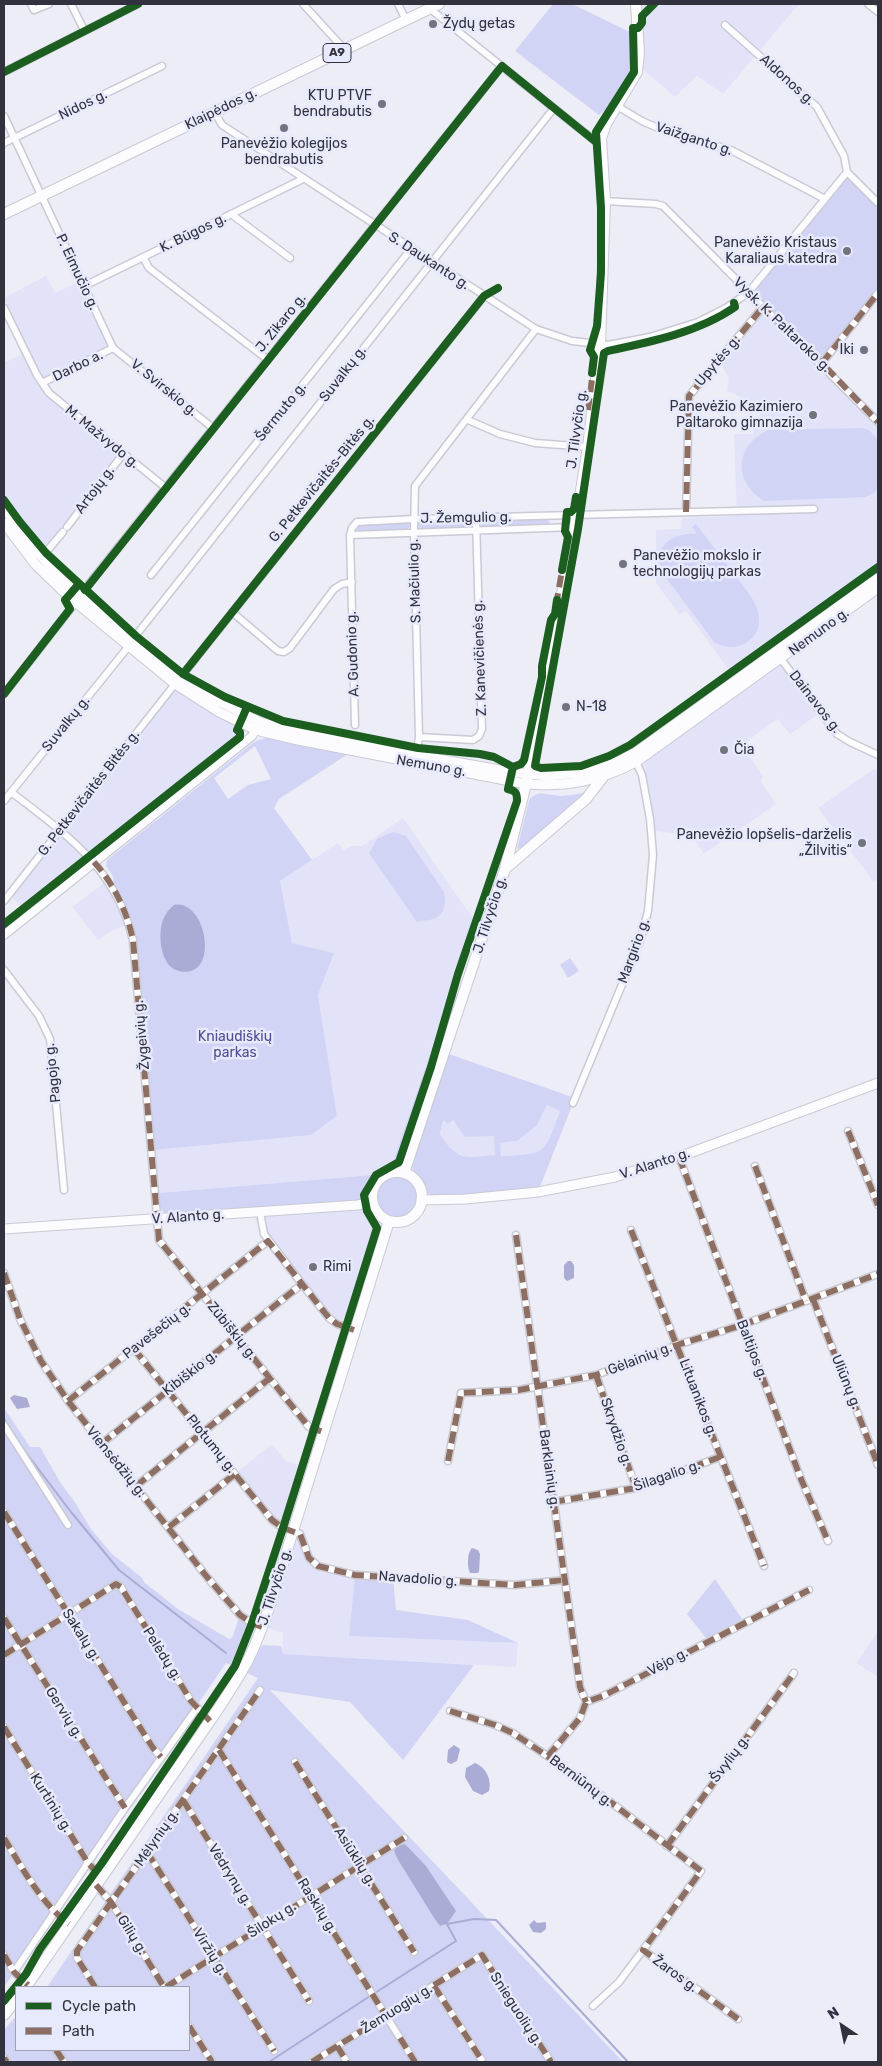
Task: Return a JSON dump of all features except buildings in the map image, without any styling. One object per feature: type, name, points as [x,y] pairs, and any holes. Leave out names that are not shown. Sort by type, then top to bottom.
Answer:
[{"type":"main road","name":"J. Tilvyčio g.","points":[[404,1173],[505,869],[527,779],[577,515],[588,447],[600,345],[605,201],[600,145],[603,130],[637,72],[639,53],[636,4]]},
{"type":"main road","name":"Klaipėdos g.","points":[[4,214],[434,6]]},
{"type":"main road","name":"Nemuno g.","points":[[4,508],[44,565]]},
{"type":"main road","name":"Nemuno g.","points":[[4,523],[78,599],[212,708],[258,726],[407,762],[566,785],[603,777],[636,762],[878,588]]},
{"type":"main road","name":"Nemuno g.","points":[[258,726],[416,755],[527,779],[582,774],[621,760],[655,738],[878,578]]},
{"type":"main road","points":[[505,869],[580,805],[603,777]]},
{"type":"main road","name":"V. Alanto g.","points":[[421,1200],[511,1195],[585,1184],[615,1177],[679,1157],[878,1083]]},
{"type":"main road","points":[[392,1173],[404,1173],[418,1184],[421,1200],[418,1210],[410,1218],[400,1222],[389,1221],[378,1214],[372,1202],[373,1189],[380,1178],[392,1173]]},
{"type":"main road","name":"V. Alanto g.","points":[[4,1229],[358,1205],[372,1202]]},
{"type":"main road","name":"J. Tilvyčio g.","points":[[27,1986],[210,1721],[242,1671],[262,1627],[389,1221]]},
{"type":"main road","points":[[4,2015],[15,2001]]},
{"type":"street","points":[[31,4],[34,10],[49,4]]},
{"type":"street","points":[[71,4],[84,30]]},
{"type":"street","points":[[4,72],[138,4]]},
{"type":"street","points":[[303,4],[345,50]]},
{"type":"street","points":[[398,4],[406,20]]},
{"type":"street","points":[[868,4],[878,12]]},
{"type":"street","points":[[434,6],[502,66],[600,145]]},
{"type":"street","name":"Aldonos g.","points":[[724,25],[818,108],[844,156],[847,172]]},
{"type":"street","name":"Nidos g.","points":[[4,144],[162,66]]},
{"type":"street","name":"J. Zikaro g.","points":[[4,694],[213,428],[502,66]]},
{"type":"street","name":"Vaižganto g.","points":[[617,106],[642,122],[687,138],[731,150],[825,200]]},
{"type":"street","name":"Suvalkų g.","points":[[4,801],[554,108]]},
{"type":"street","name":"S. Daukanto g.","points":[[215,112],[222,125],[536,329],[572,341],[600,345],[650,337],[698,322],[726,308],[748,293],[847,172]]},
{"type":"street","name":"P. Eimučio g.","points":[[4,116],[113,348]]},
{"type":"street","points":[[847,172],[878,203]]},
{"type":"street","name":"K. Būgos g.","points":[[84,286],[303,179]]},
{"type":"street","name":"Vysk. K. Paltaroko g.","points":[[605,201],[663,206],[748,293],[877,418]]},
{"type":"street","points":[[231,214],[290,258]]},
{"type":"street","name":"Šermuto g.","points":[[151,575],[411,249]]},
{"type":"street","points":[[143,257],[149,268],[268,360]]},
{"type":"street","points":[[822,363],[878,293]]},
{"type":"street","name":"G. Petkevičaitės-Bitės g.","points":[[178,681],[484,296]]},
{"type":"street","name":"Upytės g.","points":[[686,512],[689,396],[763,306]]},
{"type":"street","name":"M. Mažvydo g.","points":[[4,308],[7,323],[42,383],[56,400],[166,488]]},
{"type":"street","name":"S. Mačiulio g.","points":[[416,755],[419,737],[413,490],[416,483],[468,420],[536,329]]},
{"type":"street","name":"Darbo a.","points":[[42,383],[113,348]]},
{"type":"street","name":"V. Svirskio g.","points":[[113,348],[213,428]]},
{"type":"street","points":[[468,420],[500,434],[535,443],[588,447]]},
{"type":"street","name":"Artojų g.","points":[[44,565],[65,530],[122,454]]},
{"type":"street","name":"J. Žemgulio g.","points":[[574,527],[350,535],[352,528],[357,522],[814,509]]},
{"type":"street","name":"Z. Kanevičienės g.","points":[[419,737],[473,740],[479,736],[482,729],[476,518]]},
{"type":"street","name":"A. Gudonio g.","points":[[350,535],[355,725]]},
{"type":"street","name":"A. Gudonio g.","points":[[232,612],[278,651],[284,652],[290,648],[334,589],[342,584],[352,582]]},
{"type":"street","name":"Dainavos g.","points":[[781,659],[837,734],[878,755]]},
{"type":"street","name":"G. Petkevičaitės Bitės g.","points":[[4,901],[178,681]]},
{"type":"street","points":[[4,935],[246,741],[258,726]]},
{"type":"street","name":"Margirio g.","points":[[573,1103],[640,941],[648,911],[653,855],[650,819],[642,776],[636,762]]},
{"type":"street","name":"Žygeivių g.","points":[[11,792],[60,830],[94,862],[104,874],[121,902],[133,940],[158,1219]]},
{"type":"street","name":"Pagojo g.","points":[[4,970],[39,1016],[50,1039],[64,1190]]},
{"type":"street","points":[[848,1131],[878,1205]]},
{"type":"street","name":"Baltijos g.","points":[[679,1157],[801,1479],[828,1541]]},
{"type":"street","name":"Uliūnų g.","points":[[755,1166],[878,1465]]},
{"type":"street","points":[[260,1212],[261,1226],[268,1241],[329,1318],[337,1324],[354,1330]]},
{"type":"street","name":"Zūbiškių g.","points":[[158,1219],[159,1240],[309,1427],[323,1432]]},
{"type":"street","name":"Lituanikos g.","points":[[631,1230],[764,1566]]},
{"type":"street","name":"Barklainių g.","points":[[516,1234],[526,1316],[538,1387],[580,1687],[586,1702]]},
{"type":"street","name":"Pavešečių g.","points":[[68,1401],[203,1295],[268,1241]]},
{"type":"street","name":"Viensėdžių g.","points":[[4,1273],[28,1335],[41,1361],[68,1401],[207,1577],[240,1615],[252,1624],[262,1627]]},
{"type":"street","name":"Gėlainių g.","points":[[448,1461],[461,1393],[519,1390],[596,1376],[677,1345],[742,1325],[878,1274]]},
{"type":"street","name":"Kibiškio g.","points":[[101,1444],[302,1284]]},
{"type":"street","name":"Plotumų g.","points":[[134,1349],[272,1520],[283,1528],[293,1531]]},
{"type":"street","name":"Skrydžio g.","points":[[596,1376],[636,1488]]},
{"type":"street","points":[[136,1486],[270,1378]]},
{"type":"street","points":[[4,1426],[68,1525]]},
{"type":"street","name":"Šilagalio g.","points":[[553,1502],[636,1488],[720,1457]]},
{"type":"street","points":[[169,1527],[235,1474]]},
{"type":"street","name":"Sakalų g.","points":[[4,1512],[153,1748],[161,1756]]},
{"type":"street","name":"Navadolio g.","points":[[293,1531],[303,1538],[309,1558],[318,1566],[355,1575],[515,1585],[565,1580]]},
{"type":"street","name":"Pelėdų g.","points":[[68,1614],[114,1584],[118,1584],[197,1708],[210,1721]]},
{"type":"street","name":"Vėjo g.","points":[[586,1702],[603,1696],[809,1590]]},
{"type":"street","points":[[4,1655],[68,1614]]},
{"type":"street","name":"Gervių g.","points":[[4,1618],[125,1808]]},
{"type":"street","name":"Švylių g.","points":[[666,1846],[794,1673]]},
{"type":"street","name":"Mėlynių g.","points":[[94,1986],[76,1954],[260,1690]]},
{"type":"street","points":[[548,1756],[580,1718],[586,1702]]},
{"type":"street","points":[[14,1972],[161,1756],[197,1708]]},
{"type":"street","name":"Berniūnų g.","points":[[450,1712],[513,1732],[548,1756],[701,1871]]},
{"type":"street","name":"Kurtinių g.","points":[[4,1727],[99,1881]]},
{"type":"street","name":"Raskilų g.","points":[[219,1750],[415,2062]]},
{"type":"street","name":"Asiūklių g.","points":[[295,1762],[414,1952]]},
{"type":"street","name":"Vėdrynų g.","points":[[183,1800],[309,2001]]},
{"type":"street","points":[[4,1838],[39,1895],[54,1912],[69,1924]]},
{"type":"street","name":"Šilokų g.","points":[[167,1986],[404,1838]]},
{"type":"street","name":"Viržių g.","points":[[147,1852],[274,2051]]},
{"type":"street","name":"Žaros g.","points":[[701,1871],[643,1950],[738,2019]]},
{"type":"street","name":"Gilių g.","points":[[99,1881],[164,1986]]},
{"type":"street","points":[[593,2006],[619,1982],[643,1950]]},
{"type":"street","points":[[4,1955],[14,1972],[27,1986]]},
{"type":"street","name":"Žemuogių g.","points":[[312,2062],[482,1955]]},
{"type":"street","name":"Snieguolių g.","points":[[482,1955],[551,2062]]},
{"type":"street","points":[[434,1986],[483,2062]]},
{"type":"street","points":[[190,2028],[212,2062]]},
{"type":"street","points":[[337,2046],[347,2062]]},
{"type":"street","points":[[57,2051],[64,2062]]},
{"type":"street","points":[[4,2058],[7,2062]]},
{"type":"shaded area","points":[[646,4],[799,4],[723,94],[697,76],[675,97],[638,65],[637,12]]},
{"type":"shaded area","points":[[46,276],[55,293],[78,282],[110,347],[44,380],[4,298]]},
{"type":"shaded area","points":[[762,312],[878,428],[878,573],[734,677],[686,611],[679,614],[656,583],[656,530],[681,529],[682,518],[737,516],[734,434],[753,434],[754,427],[764,407],[727,391],[729,378],[720,362]]},
{"type":"shaded area","points":[[26,352],[42,383],[123,454],[42,553],[4,502],[4,363]]},
{"type":"shaded area","points":[[780,664],[817,715],[790,734],[778,719],[741,745],[763,776],[761,782],[776,804],[704,854],[691,835],[655,831],[644,768],[646,760]]},
{"type":"shaded area","points":[[177,690],[238,725],[241,732],[240,740],[186,781],[26,912],[10,895],[65,829],[155,713]]},
{"type":"shaded area","name":"Panevėžio lopšelis-darželis „Žilvitis“","points":[[874,769],[878,771],[878,878],[874,882],[818,808]]},
{"type":"shaded area","points":[[403,818],[474,920],[393,1162],[372,1175],[159,1193],[154,1150],[311,1135],[337,1116],[318,995],[334,953],[292,943],[280,881],[338,843],[344,851],[351,846],[362,846]]},
{"type":"shaded area","points":[[104,883],[116,899],[127,925],[111,931],[98,940],[72,907]]},
{"type":"shaded area","points":[[174,905],[185,906],[195,914],[205,939],[205,953],[201,964],[192,971],[179,971],[172,968],[163,955],[160,937],[161,928],[166,914]]},
{"type":"shaded area","points":[[547,1105],[560,1111],[547,1145],[538,1153],[530,1155],[501,1156],[500,1143],[517,1141]]},
{"type":"shaded area","points":[[443,1120],[448,1124],[453,1120],[465,1137],[494,1136],[496,1155],[466,1156],[453,1152],[440,1134]]},
{"type":"shaded area","points":[[369,1209],[379,1218],[381,1226],[380,1235],[352,1319],[345,1323],[343,1329],[328,1322],[267,1247],[254,1216]]},
{"type":"shaded area","points":[[571,1261],[574,1265],[574,1278],[567,1281],[564,1278],[564,1265]]},
{"type":"shaded area","points":[[14,1395],[27,1398],[30,1407],[17,1409],[10,1398]]},
{"type":"shaded area","points":[[272,1444],[286,1461],[302,1466],[283,1528],[235,1474]]},
{"type":"shaded area","points":[[298,1533],[312,1561],[355,1575],[349,1636],[518,1643],[516,1667],[282,1654],[283,1633],[268,1628]]},
{"type":"shaded area","points":[[472,1548],[478,1550],[480,1554],[479,1572],[477,1573],[470,1573],[468,1567],[468,1557]]},
{"type":"shaded area","points":[[878,1632],[878,1677],[856,1663]]},
{"type":"shaded area","points":[[454,1745],[460,1749],[457,1761],[451,1764],[447,1762],[448,1750]]},
{"type":"shaded area","points":[[475,1763],[485,1771],[489,1778],[489,1791],[482,1795],[473,1791],[465,1777],[466,1768]]},
{"type":"shaded area","points":[[405,1844],[426,1866],[456,1911],[447,1924],[440,1926],[398,1860],[394,1851],[397,1846]]},
{"type":"shaded area","points":[[534,1920],[537,1923],[546,1922],[546,1929],[541,1933],[533,1932],[529,1925]]},
{"type":"green space","points":[[553,4],[572,4],[630,32],[632,70],[609,107],[599,115],[515,51]]},
{"type":"green space","points":[[847,172],[878,203],[878,293],[822,363],[749,293]]},
{"type":"green space","points":[[862,428],[869,430],[878,440],[878,488],[874,493],[865,497],[764,501],[746,484],[742,464],[744,454],[757,437],[768,430]]},
{"type":"green space","points":[[547,519],[550,522],[547,525],[481,527],[483,520]]},
{"type":"green space","points":[[472,521],[474,525],[472,527],[422,529],[417,525],[420,522]]},
{"type":"green space","points":[[407,522],[411,525],[408,529],[359,532],[356,527],[357,525]]},
{"type":"green space","points":[[696,524],[757,607],[759,616],[758,629],[751,639],[739,646],[728,647],[715,643],[664,575],[660,566],[659,556],[664,545],[668,541],[685,534],[697,534],[692,527]]},
{"type":"green space","name":"Kniaudiškių parkas","points":[[268,737],[348,754],[279,799],[274,808],[312,860],[280,881],[292,943],[334,953],[318,995],[337,1116],[311,1135],[154,1150],[135,940],[126,908],[114,884],[113,876],[106,866],[107,860],[254,742]],"holes":[[[255,746],[271,779],[248,785],[228,799],[214,778]]]},
{"type":"green space","points":[[587,792],[522,848],[517,849],[529,801],[532,797],[540,794],[562,796]]},
{"type":"green space","points":[[393,832],[406,836],[444,892],[445,906],[441,914],[434,919],[417,922],[369,853],[378,838]]},
{"type":"green space","points":[[570,958],[579,971],[568,978],[560,965]]},
{"type":"green space","points":[[451,992],[459,996],[405,1159],[399,1167],[379,1176],[366,1196],[360,1200],[348,1202],[166,1214],[162,1210],[159,1202],[159,1193],[372,1175],[393,1162]]},
{"type":"green space","points":[[446,1053],[575,1098],[538,1192],[481,1198],[438,1197],[429,1194],[424,1189],[416,1178],[412,1167]],"holes":[[[547,1105],[560,1111],[547,1144],[536,1152],[501,1156],[500,1143],[517,1141],[537,1125]],[[443,1120],[448,1124],[453,1120],[465,1137],[494,1136],[495,1155],[469,1157],[457,1153],[446,1143],[440,1134]]]},
{"type":"green space","points":[[393,1175],[401,1175],[413,1181],[419,1197],[413,1213],[401,1219],[393,1219],[381,1213],[375,1201],[375,1193],[381,1181]]},
{"type":"green space","points":[[4,1408],[30,1447],[40,1447],[60,1482],[91,1529],[112,1554],[141,1577],[145,1583],[178,1609],[229,1639],[232,1638],[240,1615],[248,1621],[231,1665],[226,1663],[4,1987]]},
{"type":"green space","points":[[355,1575],[393,1578],[396,1610],[468,1620],[518,1643],[349,1636]]},
{"type":"green space","points":[[715,1579],[742,1619],[706,1638],[687,1614]]},
{"type":"green space","points":[[263,1645],[281,1646],[283,1654],[474,1665],[403,1760],[350,1702],[270,1690],[623,2062],[4,2062],[4,2030],[15,2017],[15,2051],[190,2051],[190,1986],[48,1986],[258,1678],[247,1673],[257,1650]],"holes":[[[398,1860],[451,1917],[447,1924],[441,1926],[434,1918]]]},
{"type":"waterway","points":[[4,1419],[15,1436]]},
{"type":"waterway","points":[[18,1442],[71,1512],[119,1570],[226,1653]]},
{"type":"waterway","points":[[375,1993],[456,1941],[447,1924],[474,1919],[496,1920],[628,2062]]},
{"type":"waterway","points":[[269,2062],[370,1996]]},
{"type":"marked path","points":[[748,293],[822,363],[878,422]]},
{"type":"marked path","points":[[822,363],[878,293]]},
{"type":"marked path","points":[[686,512],[689,396],[763,307]]},
{"type":"marked path","points":[[588,410],[593,371]]},
{"type":"marked path","points":[[556,605],[563,565]]},
{"type":"marked path","points":[[94,862],[108,880],[119,899],[133,940],[159,1240],[309,1427],[323,1432]]},
{"type":"marked path","points":[[848,1131],[878,1205]]},
{"type":"marked path","points":[[679,1157],[801,1479],[828,1541]]},
{"type":"marked path","points":[[755,1166],[806,1301]]},
{"type":"marked path","points":[[631,1230],[764,1566]]},
{"type":"marked path","points":[[516,1235],[580,1687],[586,1702]]},
{"type":"marked path","points":[[68,1401],[268,1241],[329,1318],[337,1324],[354,1330]]},
{"type":"marked path","points":[[4,1273],[20,1319],[41,1361],[68,1401],[207,1577],[240,1615],[262,1627]]},
{"type":"marked path","points":[[448,1461],[461,1393],[519,1390],[596,1375],[677,1345],[742,1325],[878,1274]]},
{"type":"marked path","points":[[101,1444],[302,1284]]},
{"type":"marked path","points":[[813,1299],[878,1465]]},
{"type":"marked path","points":[[134,1349],[272,1520],[283,1528],[300,1534],[309,1558],[318,1566],[355,1575],[515,1585],[565,1580]]},
{"type":"marked path","points":[[596,1375],[636,1488]]},
{"type":"marked path","points":[[136,1486],[270,1378]]},
{"type":"marked path","points":[[553,1502],[636,1488],[720,1457]]},
{"type":"marked path","points":[[169,1527],[235,1474]]},
{"type":"marked path","points":[[4,1512],[153,1748],[161,1757]]},
{"type":"marked path","points":[[4,1655],[116,1584],[121,1587],[191,1701],[210,1721]]},
{"type":"marked path","points":[[548,1756],[580,1718],[586,1702],[603,1696],[809,1590]]},
{"type":"marked path","points":[[4,1618],[125,1808]]},
{"type":"marked path","points":[[667,1846],[794,1673]]},
{"type":"marked path","points":[[94,1986],[77,1958],[77,1951],[260,1690]]},
{"type":"marked path","points":[[450,1711],[495,1725],[513,1733],[571,1772],[701,1871],[643,1950],[738,2019]]},
{"type":"marked path","points":[[4,1727],[88,1863],[102,1877]]},
{"type":"marked path","points":[[219,1750],[386,2016]]},
{"type":"marked path","points":[[295,1762],[414,1952]]},
{"type":"marked path","points":[[183,1800],[309,2001]]},
{"type":"marked path","points":[[4,1838],[25,1873],[49,1906],[69,1924]]},
{"type":"marked path","points":[[168,1986],[404,1838]]},
{"type":"marked path","points":[[147,1852],[274,2051]]},
{"type":"marked path","points":[[96,1885],[111,1902],[163,1986]]},
{"type":"marked path","points":[[4,1955],[14,1972],[28,1985]]},
{"type":"marked path","points":[[312,2062],[482,1955],[551,2062]]},
{"type":"marked path","points":[[434,1986],[483,2062]]},
{"type":"marked path","points":[[190,2028],[212,2062]]},
{"type":"marked path","points":[[400,2038],[415,2062]]},
{"type":"marked path","points":[[337,2046],[347,2062]]},
{"type":"marked path","points":[[57,2051],[64,2062]]},
{"type":"marked path","points":[[4,2058],[7,2062]]},
{"type":"cycle path","points":[[4,72],[138,4]]},
{"type":"cycle path","points":[[592,373],[594,357],[590,350],[597,326],[601,273],[601,208],[596,132],[634,72],[633,28],[638,28],[642,23],[642,16],[654,4]]},
{"type":"cycle path","points":[[85,590],[502,66],[596,142]]},
{"type":"cycle path","points":[[183,674],[484,296],[498,288]]},
{"type":"cycle path","points":[[734,303],[735,307],[721,316],[690,330],[604,353],[578,529],[535,766],[541,768],[581,766],[609,756],[630,745],[878,567]]},
{"type":"cycle path","points":[[562,570],[568,537],[565,531],[567,512],[571,512],[574,509],[576,497]]},
{"type":"cycle path","points":[[4,500],[46,553],[136,636],[183,674],[225,697],[283,721],[418,748],[480,754],[494,757],[513,767]]},
{"type":"cycle path","points":[[4,694],[70,609],[65,600],[79,584]]},
{"type":"cycle path","points":[[513,767],[521,764],[524,760],[542,677],[542,666],[551,620],[555,614],[557,600]]},
{"type":"cycle path","points":[[4,924],[240,737],[240,732],[237,730],[247,707]]},
{"type":"cycle path","points":[[16,1986],[235,1666],[252,1623],[283,1528],[377,1228],[367,1211],[364,1195],[376,1175],[399,1162],[431,1067],[458,974],[517,801],[516,793],[508,789],[513,767]]},
{"type":"cycle path","points":[[4,2001],[15,1988]]},
{"type":"place","name":"Žydų getas","points":[[433,24]]},
{"type":"place","name":"KTU PTVF bendrabutis","points":[[382,104]]},
{"type":"place","name":"Panevėžio kolegijos bendrabutis","points":[[284,128]]},
{"type":"place","name":"Panevėžio Kristaus Karaliaus katedra","points":[[847,251]]},
{"type":"place","name":"Iki","points":[[864,350]]},
{"type":"place","name":"Panevėžio Kazimiero Paltaroko gimnazija","points":[[813,415]]},
{"type":"place","name":"Panevėžio mokslo ir technologijų parkas","points":[[623,564]]},
{"type":"place","name":"N-18","points":[[566,707]]},
{"type":"place","name":"Čia","points":[[724,750]]},
{"type":"place","name":"Panevėžio lopšelis-darželis „Žilvitis“","points":[[862,843]]},
{"type":"place","name":"Rimi","points":[[313,1267]]}]
